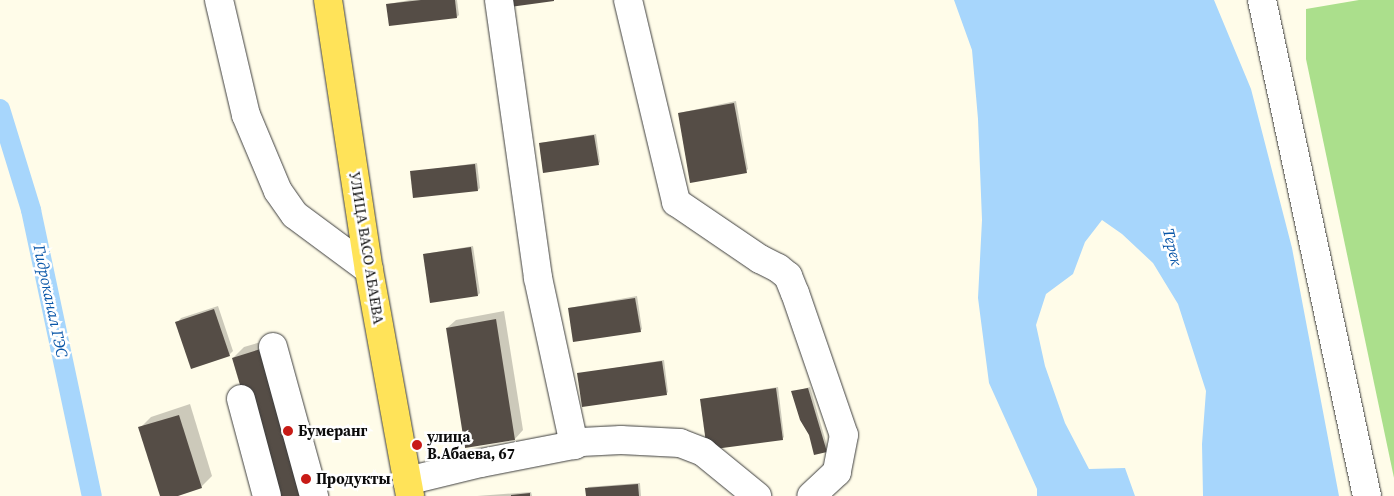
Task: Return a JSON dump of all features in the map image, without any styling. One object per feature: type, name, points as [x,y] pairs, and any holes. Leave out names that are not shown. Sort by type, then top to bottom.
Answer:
[{"type":"main road","name":"УЛИЦА ВАСО АБАЕВА","points":[[328,0],[369,270],[409,489]]},
{"type":"street","points":[[219,0],[246,116],[278,191],[295,215],[369,270]]},
{"type":"street","points":[[499,0],[538,278],[574,446]]},
{"type":"street","points":[[628,0],[676,202],[760,259],[778,268],[788,276],[795,292],[844,435],[837,472],[811,496]]},
{"type":"street","points":[[1262,0],[1367,496]]},
{"type":"street","points":[[273,348],[314,496]]},
{"type":"street","points":[[241,399],[267,496]]},
{"type":"street","points":[[409,489],[481,463],[574,446],[580,442],[621,440],[680,443],[703,452],[757,496]]},
{"type":"green space","points":[[1359,0],[1394,0],[1394,478],[1306,59],[1306,9]]},
{"type":"water","name":"Терек","points":[[954,0],[1214,0],[1251,89],[1292,248],[1339,496],[1203,496],[1202,444],[1206,391],[1178,304],[1153,263],[1122,234],[1102,220],[1085,242],[1073,274],[1046,294],[1036,325],[1045,366],[1065,423],[1089,469],[1125,468],[1135,496],[1037,496],[1037,489],[989,383],[978,298],[982,220],[978,119],[972,50]]},
{"type":"building","points":[[421,0],[455,0],[457,18],[389,26],[386,4]]},
{"type":"building","points":[[509,0],[554,0],[554,1],[510,7]]},
{"type":"building","points":[[734,103],[747,173],[690,183],[678,113]]},
{"type":"building","points":[[594,135],[599,165],[543,173],[539,143]]},
{"type":"building","points":[[475,164],[478,191],[413,198],[410,171]]},
{"type":"building","points":[[471,247],[478,296],[430,303],[423,254]]},
{"type":"building","points":[[635,298],[641,332],[573,342],[568,308]]},
{"type":"building","points":[[214,309],[230,356],[191,369],[175,322]]},
{"type":"building","points":[[496,319],[515,440],[465,448],[446,328]]},
{"type":"building","points":[[267,347],[311,496],[273,496],[232,358]]},
{"type":"building","points":[[662,361],[667,395],[582,407],[577,373]]},
{"type":"building","points":[[776,388],[783,440],[707,450],[700,399]]},
{"type":"building","points":[[808,388],[827,452],[814,455],[809,435],[800,420],[791,391]]},
{"type":"building","points":[[179,415],[202,488],[178,496],[160,496],[138,427]]},
{"type":"building","points":[[638,484],[639,496],[586,496],[585,488]]},
{"type":"building","points":[[530,493],[530,496],[511,496],[511,495]]},
{"type":"waterway","name":"Гидроканал ГЭС","points":[[0,109],[31,210],[92,496]]},
{"type":"place","name":"Бумеранг","points":[[288,431]]},
{"type":"place","name":"улица В.Абаева, 67","points":[[417,445]]},
{"type":"place","name":"Продукты","points":[[306,479]]}]
